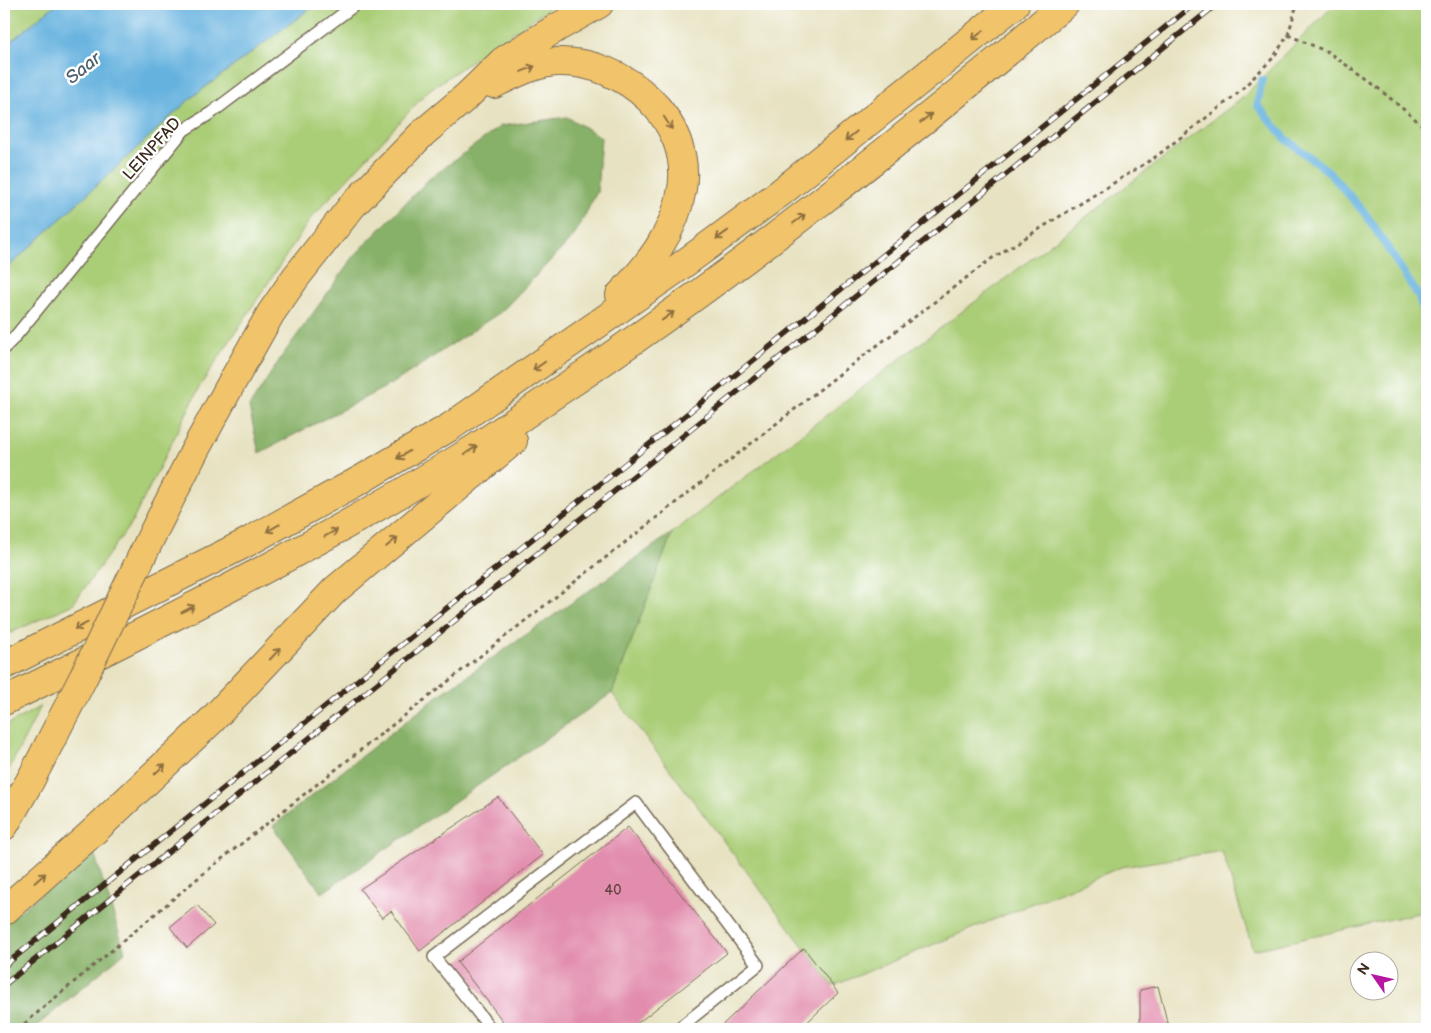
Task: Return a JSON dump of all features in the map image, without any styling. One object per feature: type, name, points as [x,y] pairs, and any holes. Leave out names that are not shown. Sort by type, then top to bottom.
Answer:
[{"type":"highway","points":[[4,826],[30,781],[83,678],[154,531],[230,384],[271,314],[323,241],[352,206],[423,133],[467,96],[503,62],[558,27],[600,4]]},
{"type":"highway","points":[[4,665],[235,548],[362,479],[450,427],[678,268],[780,192],[1015,4]]},
{"type":"highway","points":[[4,701],[144,632],[261,571],[376,508],[465,455],[628,344],[802,216],[1003,56],[1065,4]]},
{"type":"highway","points":[[467,96],[536,65],[557,62],[579,63],[619,76],[633,85],[655,106],[673,131],[680,149],[682,188],[676,213],[669,230],[658,251],[643,270],[579,338]]},
{"type":"highway","points":[[4,911],[91,834],[211,721],[335,590],[628,344]]},
{"type":"lane","name":"LEINPFAD","points":[[4,348],[20,331],[184,130],[211,113],[356,4]]},
{"type":"lane","points":[[491,1029],[434,957],[636,803],[758,965],[678,1029]]},
{"type":"path","points":[[18,1029],[204,873],[837,376],[991,259],[1154,158],[1237,94],[1273,58],[1288,35],[1296,4]]},
{"type":"path","points":[[1288,35],[1328,52],[1373,84],[1427,129]]},
{"type":"green space","points":[[4,4],[56,4],[4,47]]},
{"type":"green space","points":[[316,4],[555,4],[429,90],[311,218],[200,386],[132,522],[73,604],[4,636],[4,271],[191,98]]},
{"type":"green space","points":[[1335,4],[1427,4],[1427,911],[1253,950],[1222,851],[1121,867],[833,986],[612,693],[672,533],[1242,98]]},
{"type":"green space","points":[[567,117],[601,137],[597,192],[574,236],[502,311],[395,382],[259,453],[249,407],[282,356],[355,255],[429,179],[501,126]]},
{"type":"green space","points":[[672,533],[612,693],[322,893],[273,826],[438,696]]},
{"type":"green space","points":[[41,706],[4,779],[4,727]]},
{"type":"green space","points":[[93,849],[125,952],[33,1029],[4,1029],[4,925]]},
{"type":"water","name":"Saar","points":[[56,4],[316,4],[191,98],[4,271],[4,47]]},
{"type":"building","points":[[498,797],[543,855],[420,951],[391,911],[382,918],[360,889]]},
{"type":"building","points":[[628,827],[727,953],[630,1029],[509,1029],[457,962]]},
{"type":"building","points":[[197,905],[214,925],[187,948],[170,927]]},
{"type":"building","points":[[804,948],[838,993],[800,1029],[718,1029]]},
{"type":"building","points":[[1158,986],[1169,1029],[1140,1029],[1140,990]]},
{"type":"waterway","points":[[1262,80],[1257,105],[1286,139],[1329,172],[1367,216],[1419,297],[1427,326]]},
{"type":"railway","points":[[4,966],[1194,4]]},
{"type":"railway","points":[[4,985],[1217,4]]}]
